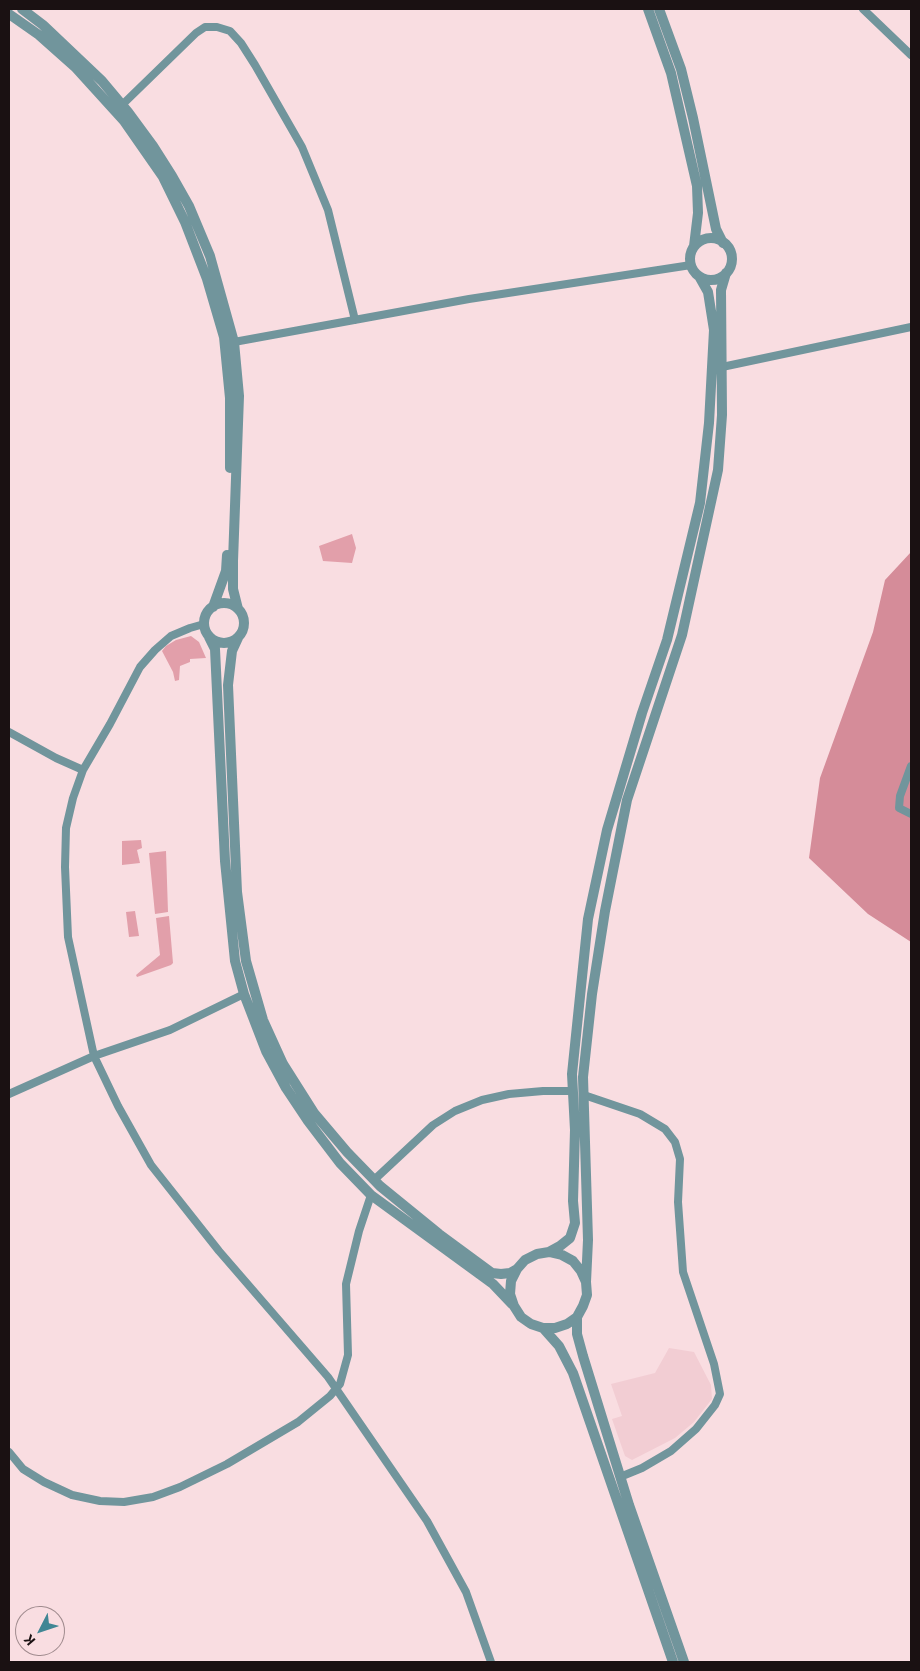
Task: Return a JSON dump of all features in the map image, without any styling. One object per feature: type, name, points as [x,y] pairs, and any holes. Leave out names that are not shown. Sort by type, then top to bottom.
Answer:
[{"type":"street","points":[[22,9],[43,25],[102,81],[153,146],[189,206],[210,256],[234,342],[239,396],[233,589],[238,609],[244,620],[242,632],[232,651],[228,685],[237,892],[246,961],[262,1020],[282,1064],[314,1113],[374,1180],[439,1234],[492,1273],[501,1274],[510,1273],[525,1260],[560,1246],[570,1238],[575,1223],[575,1130],[572,1074],[588,920],[607,830],[642,713],[667,640],[700,503],[709,423],[714,330],[708,292],[700,276],[691,265],[690,258],[694,246],[698,213],[697,186],[671,73],[648,9]]},
{"type":"street","points":[[9,14],[39,35],[75,67],[124,121],[163,177],[207,279],[224,337],[230,398],[229,536],[226,571],[213,607],[208,612],[204,624],[215,649],[221,788],[229,906],[235,961],[244,994],[266,1051],[286,1088],[340,1162],[371,1195],[493,1284],[514,1306],[521,1317],[531,1324],[542,1328],[555,1328],[567,1324],[576,1317],[584,1306],[587,1294],[588,1240],[583,1077],[592,994],[605,911],[627,800],[682,635],[718,470],[722,415],[721,290],[731,261],[731,254],[716,229],[683,77],[660,9]]},
{"type":"street","points":[[863,9],[911,55]]},
{"type":"street","points":[[122,105],[196,33],[205,28],[217,27],[230,31],[241,43],[255,65],[302,147],[328,210],[355,320]]},
{"type":"street","points":[[694,246],[705,239],[711,238],[723,243]]},
{"type":"street","points":[[234,342],[469,299],[691,265]]},
{"type":"street","points":[[700,276],[713,280],[726,273]]},
{"type":"street","points":[[722,367],[911,327]]},
{"type":"street","points":[[213,607],[226,604],[238,609]]},
{"type":"street","points":[[204,624],[171,636],[140,667],[110,724],[82,770],[73,798],[66,828],[64,867],[68,937],[94,1056],[118,1106],[151,1165],[219,1251],[336,1388],[427,1521],[466,1592],[491,1662]]},
{"type":"street","points":[[209,637],[221,643],[227,643],[238,638]]},
{"type":"street","points":[[9,732],[82,770]]},
{"type":"street","points":[[911,766],[900,796],[900,808],[911,814]]},
{"type":"street","points":[[9,1094],[94,1056],[170,1030],[244,994]]},
{"type":"street","points":[[374,1180],[433,1125],[455,1111],[482,1100],[509,1094],[573,1091]]},
{"type":"street","points":[[584,1095],[640,1114],[665,1130],[675,1142],[680,1159],[678,1202],[683,1272],[714,1364],[720,1394],[715,1405],[696,1429],[672,1451],[642,1468],[620,1477]]},
{"type":"street","points":[[9,1452],[23,1469],[44,1482],[72,1495],[100,1501],[116,1502],[153,1497],[180,1487],[227,1464],[298,1422],[330,1396],[340,1384],[348,1355],[346,1284],[359,1231],[371,1195]]},
{"type":"street","points":[[549,1252],[562,1255],[573,1261],[581,1271],[586,1282]]},
{"type":"street","points":[[514,1306],[510,1294],[511,1281],[516,1269]]},
{"type":"street","points":[[576,1317],[577,1334],[582,1356],[620,1477],[684,1662]]},
{"type":"street","points":[[542,1328],[559,1346],[573,1373],[673,1662]]},
{"type":"shaded area","points":[[352,534],[356,548],[352,563],[323,561],[319,546]]},
{"type":"shaded area","points":[[911,552],[911,942],[868,914],[809,858],[820,778],[873,632],[885,580]]},
{"type":"shaded area","points":[[191,636],[199,642],[206,658],[190,659],[190,662],[180,666],[179,680],[175,681],[173,672],[162,651],[176,640]]},
{"type":"shaded area","points":[[141,840],[142,848],[137,850],[140,863],[122,865],[122,841]]},
{"type":"shaded area","points":[[166,851],[168,912],[155,914],[149,853]]},
{"type":"shaded area","points":[[135,911],[139,936],[129,937],[126,912]]},
{"type":"shaded area","points":[[169,916],[173,963],[137,977],[136,975],[160,955],[156,918]]},
{"type":"shaded area","points":[[669,1348],[694,1352],[711,1385],[712,1399],[694,1422],[675,1438],[632,1460],[625,1456],[612,1419],[622,1416],[611,1384],[655,1373]]}]
